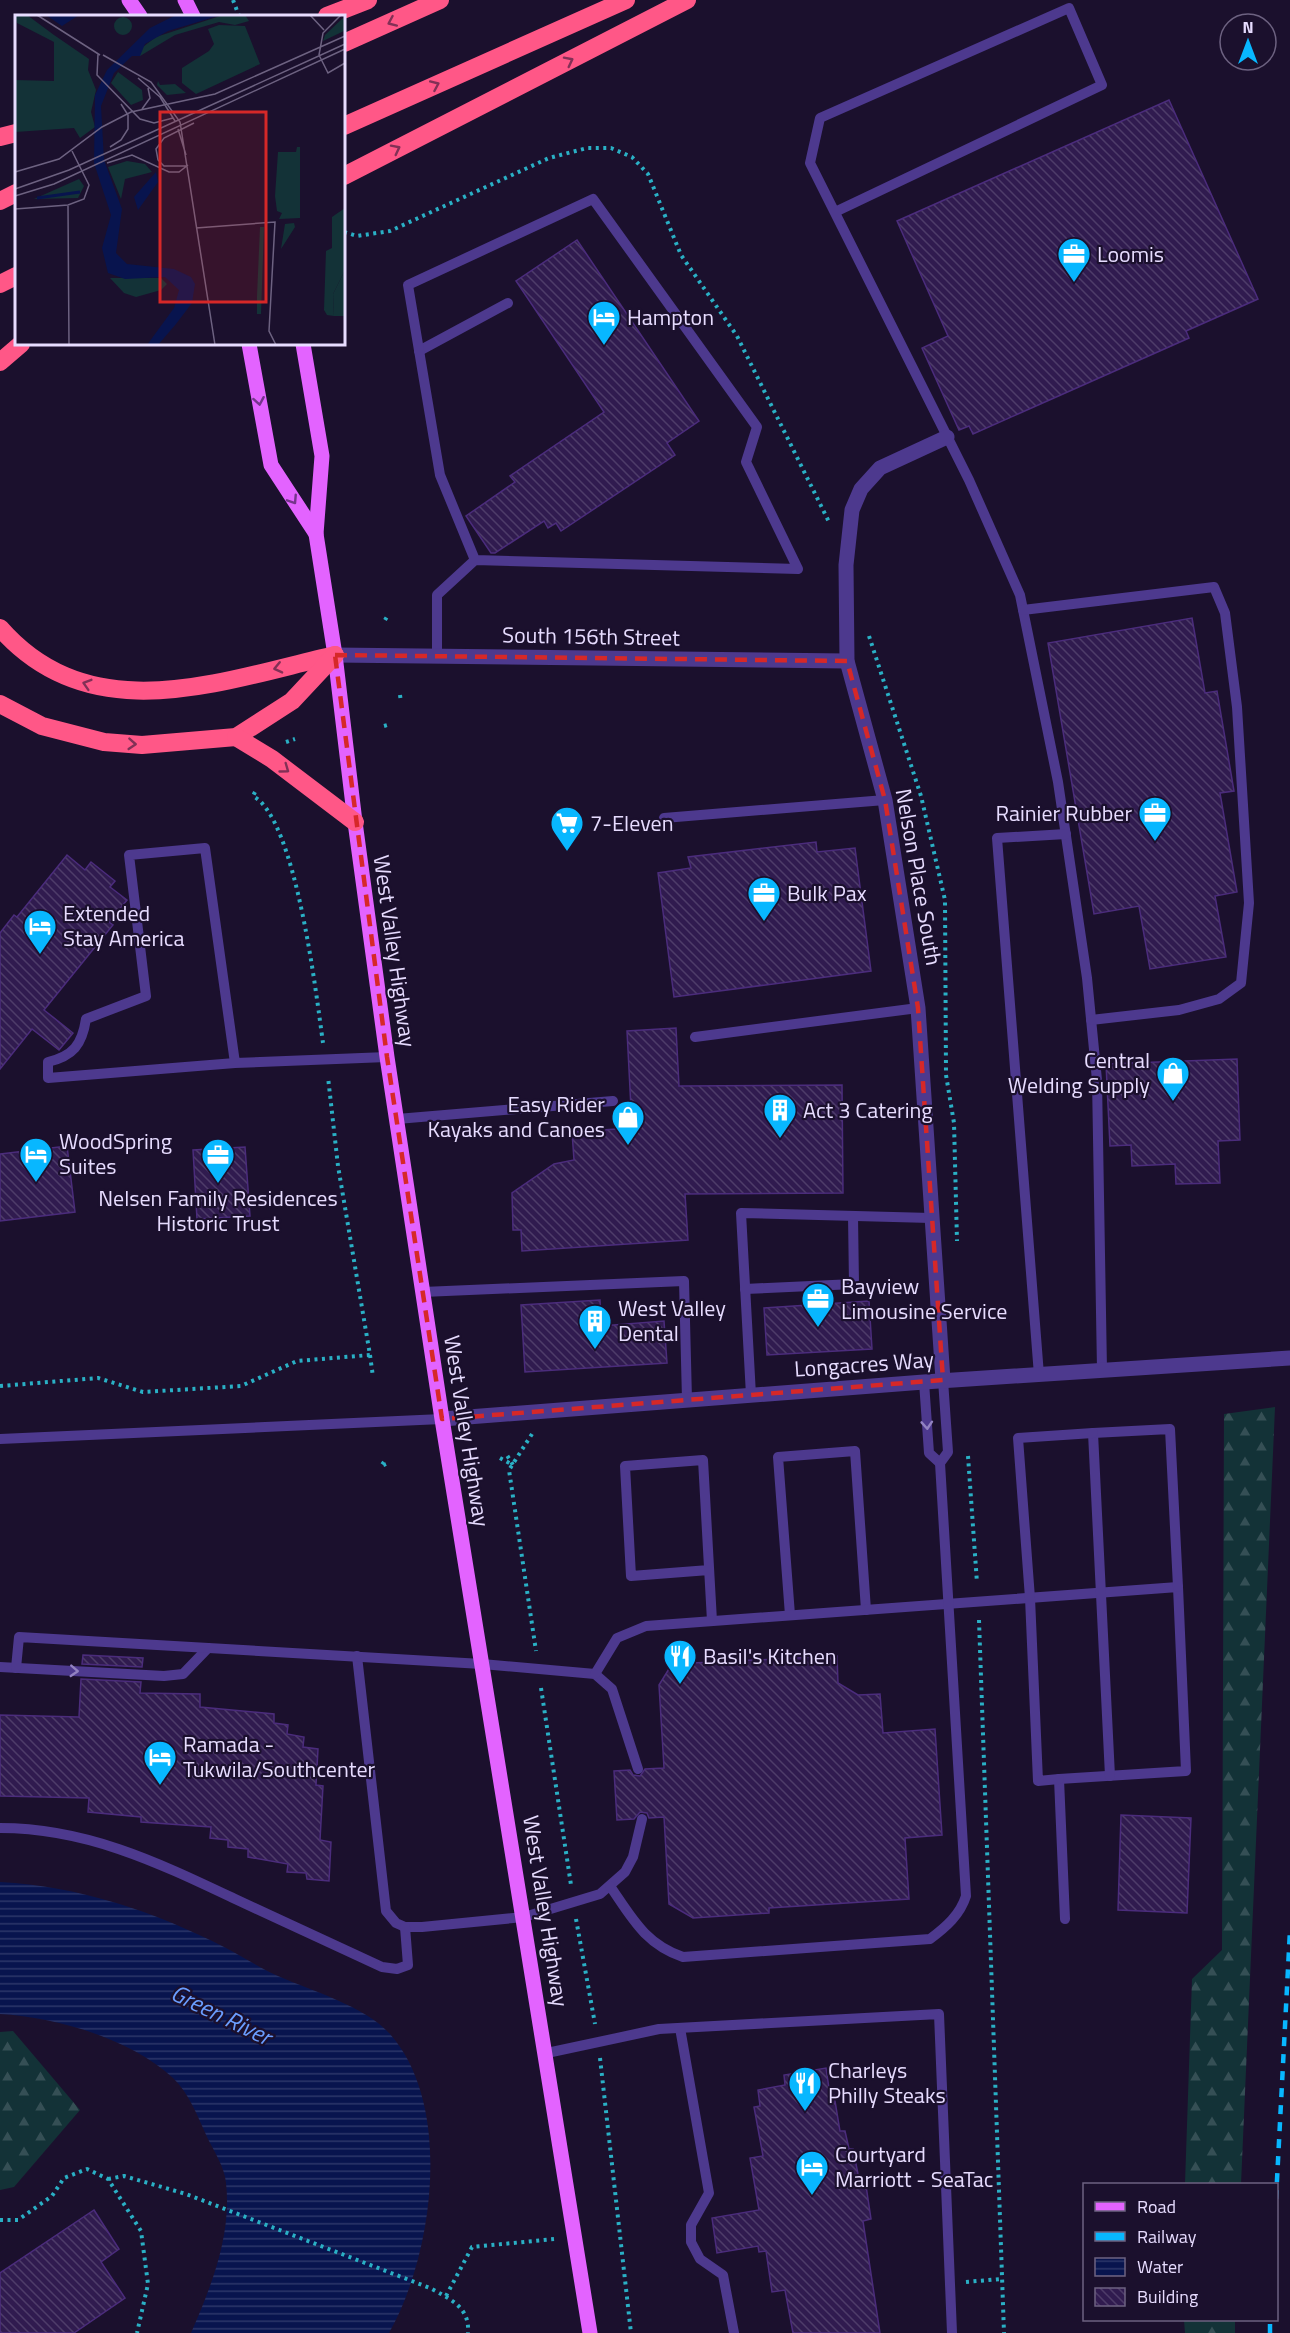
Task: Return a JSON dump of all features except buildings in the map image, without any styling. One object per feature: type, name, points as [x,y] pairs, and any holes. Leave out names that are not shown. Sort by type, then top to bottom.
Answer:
[{"type":"highway","points":[[330,15],[368,0]]},
{"type":"highway","points":[[345,44],[440,0]]},
{"type":"highway","points":[[345,126],[626,0]]},
{"type":"highway","points":[[345,175],[687,0]]},
{"type":"highway","points":[[0,136],[15,133]]},
{"type":"highway","points":[[0,201],[15,194]]},
{"type":"highway","points":[[0,284],[15,276]]},
{"type":"highway","points":[[0,362],[20,345]]},
{"type":"highway","points":[[0,628],[28,654],[51,669],[100,688],[131,693],[189,688],[335,655]]},
{"type":"highway","points":[[0,704],[42,726],[104,742],[142,745],[236,737],[292,701],[335,655]]},
{"type":"highway","points":[[236,737],[272,759],[355,822]]},
{"type":"main road","points":[[129,0],[139,15]]},
{"type":"main road","points":[[185,0],[193,15]]},
{"type":"main road","name":"West Valley Highway","points":[[249,345],[271,465],[316,534]]},
{"type":"main road","name":"West Valley Highway","points":[[303,345],[322,456],[316,534],[335,655],[387,1057],[442,1419],[547,2053],[590,2333]]},
{"type":"street","name":"Nelson Place South","points":[[943,1380],[930,1218],[918,1008],[885,800],[847,661],[846,565],[852,510],[861,489],[880,468],[947,437]]},
{"type":"street","name":"South 156th Street","points":[[335,655],[847,661]]},
{"type":"street","name":"Longacres Way","points":[[442,1419],[943,1380],[1290,1358]]},
{"type":"lane","points":[[835,212],[1102,85],[1069,8],[820,118],[810,163],[947,437],[1020,595],[1066,834],[1091,1020],[1097,1080],[1102,1370]]},
{"type":"lane","points":[[437,656],[437,595],[475,560],[798,569],[746,462],[757,427],[593,199],[408,285],[440,475],[475,560]]},
{"type":"lane","points":[[419,351],[508,303]]},
{"type":"lane","points":[[1023,610],[1214,587],[1225,613],[1237,707],[1249,903],[1240,982],[1219,999],[1179,1010],[1091,1020]]},
{"type":"lane","points":[[664,818],[885,800]]},
{"type":"lane","points":[[1039,1375],[997,838],[1066,834]]},
{"type":"lane","points":[[235,1063],[205,848],[129,855],[146,996],[86,1019],[83,1036],[66,1058],[48,1062],[48,1078],[235,1063],[387,1057]]},
{"type":"lane","points":[[695,1037],[918,1008]]},
{"type":"lane","points":[[397,1119],[613,1101]]},
{"type":"lane","points":[[751,1395],[741,1213],[930,1218]]},
{"type":"lane","points":[[745,1288],[854,1284],[853,1216]]},
{"type":"lane","points":[[423,1292],[684,1281],[687,1400]]},
{"type":"lane","points":[[610,1886],[640,1931],[664,1951],[684,1957],[930,1939],[948,1925],[962,1908],[966,1896],[940,1463],[948,1452],[943,1380]]},
{"type":"lane","points":[[924,1382],[929,1453],[940,1463]]},
{"type":"lane","points":[[0,1439],[442,1419]]},
{"type":"lane","points":[[1170,1429],[1186,1771],[1038,1781],[1030,1598],[1018,1438],[1093,1432],[1170,1429]]},
{"type":"lane","points":[[1093,1432],[1110,1776]]},
{"type":"lane","points":[[790,1615],[778,1457],[855,1451],[866,1610]]},
{"type":"lane","points":[[709,1570],[631,1576],[625,1466],[703,1460],[712,1621]]},
{"type":"lane","points":[[595,1674],[617,1638],[646,1626],[1178,1587]]},
{"type":"lane","points":[[16,1668],[19,1637],[482,1664],[595,1674],[612,1689],[638,1769]]},
{"type":"lane","points":[[0,1667],[165,1676],[183,1674],[208,1648]]},
{"type":"lane","points":[[357,1656],[386,1911],[396,1923],[405,1927],[524,1917],[600,1894],[625,1872],[633,1857],[642,1819]]},
{"type":"lane","points":[[1059,1779],[1065,1919]]},
{"type":"lane","points":[[0,1828],[29,1828],[67,1834],[141,1855],[382,1967],[397,1969],[408,1965],[405,1927]]},
{"type":"lane","points":[[547,2053],[659,2029],[939,2014],[952,2333]]},
{"type":"lane","points":[[680,2028],[709,2193],[691,2225],[691,2242],[700,2259],[723,2275],[734,2333]]},
{"type":"path","points":[[233,0],[239,15]]},
{"type":"path","points":[[345,232],[357,236],[390,231],[549,158],[587,148],[611,148],[632,157],[648,174]]},
{"type":"path","points":[[385,620],[388,615]]},
{"type":"path","points":[[400,694],[400,702]]},
{"type":"path","points":[[384,726],[391,724]]},
{"type":"path","points":[[255,792],[253,796],[264,802],[287,856],[303,912],[326,1059],[338,1166],[374,1377]]},
{"type":"path","points":[[0,1386],[98,1378],[144,1392],[233,1387],[241,1386],[297,1361],[370,1355]]},
{"type":"path","points":[[500,1458],[513,1465],[505,1452]]},
{"type":"path","points":[[0,2220],[18,2220],[52,2196],[64,2178],[87,2169],[108,2179],[141,2231],[148,2284],[137,2333]]},
{"type":"path","points":[[108,2179],[124,2176],[186,2194],[430,2288],[458,2302],[467,2316],[468,2333]]},
{"type":"path","points":[[446,2296],[472,2247],[575,2236]]},
{"type":"path","points":[[965,2283],[1001,2279]]},
{"type":"highlighted area","points":[[335,655],[847,661],[885,800],[918,1008],[943,1380],[442,1419],[387,1057]]},
{"type":"green space","points":[[1275,1407],[1241,2183],[1185,2183],[1192,1979],[1222,1950],[1224,1414]]},
{"type":"green space","points":[[13,2031],[80,2110],[14,2187],[0,2190],[0,2032]]},
{"type":"green space","points":[[1184,2321],[1235,2321],[1235,2333],[1185,2333]]},
{"type":"water","name":"Green River","points":[[0,1882],[88,1895],[145,1912],[226,1948],[271,1973],[353,2007],[390,2034],[410,2064],[423,2100],[429,2140],[430,2182],[426,2224],[417,2264],[404,2301],[389,2333],[191,2333],[206,2297],[223,2241],[227,2202],[225,2177],[221,2166],[184,2091],[156,2064],[115,2041],[92,2032],[45,2020],[0,2014]]},
{"type":"railway","points":[[1277,2183],[1290,1930]]},
{"type":"railway","points":[[1270,2321],[1270,2333]]},
{"type":"place","name":"Loomis","points":[[1074,283]]},
{"type":"place","name":"Hampton","points":[[604,346]]},
{"type":"place","name":"Rainier Rubber","points":[[1155,842]]},
{"type":"place","name":"7-Eleven","points":[[567,852]]},
{"type":"place","name":"Bulk Pax","points":[[764,922]]},
{"type":"place","name":"Extended Stay America","points":[[40,955]]},
{"type":"place","name":"Central Welding Supply","points":[[1173,1102]]},
{"type":"place","name":"Act 3 Catering","points":[[780,1139]]},
{"type":"place","name":"Easy Rider Kayaks and Canoes","points":[[628,1146]]},
{"type":"place","name":"WoodSpring Suites","points":[[36,1183]]},
{"type":"place","name":"Nelsen Family Residences Historic Trust","points":[[218,1184]]},
{"type":"place","name":"Bayview Limousine Service","points":[[818,1328]]},
{"type":"place","name":"West Valley Dental","points":[[595,1350]]},
{"type":"place","name":"Basil's Kitchen","points":[[680,1685]]},
{"type":"place","name":"Ramada - Tukwila/Southcenter","points":[[160,1786]]},
{"type":"place","name":"Charleys Philly Steaks","points":[[805,2112]]},
{"type":"place","name":"Courtyard Marriott - SeaTac","points":[[812,2196]]}]
